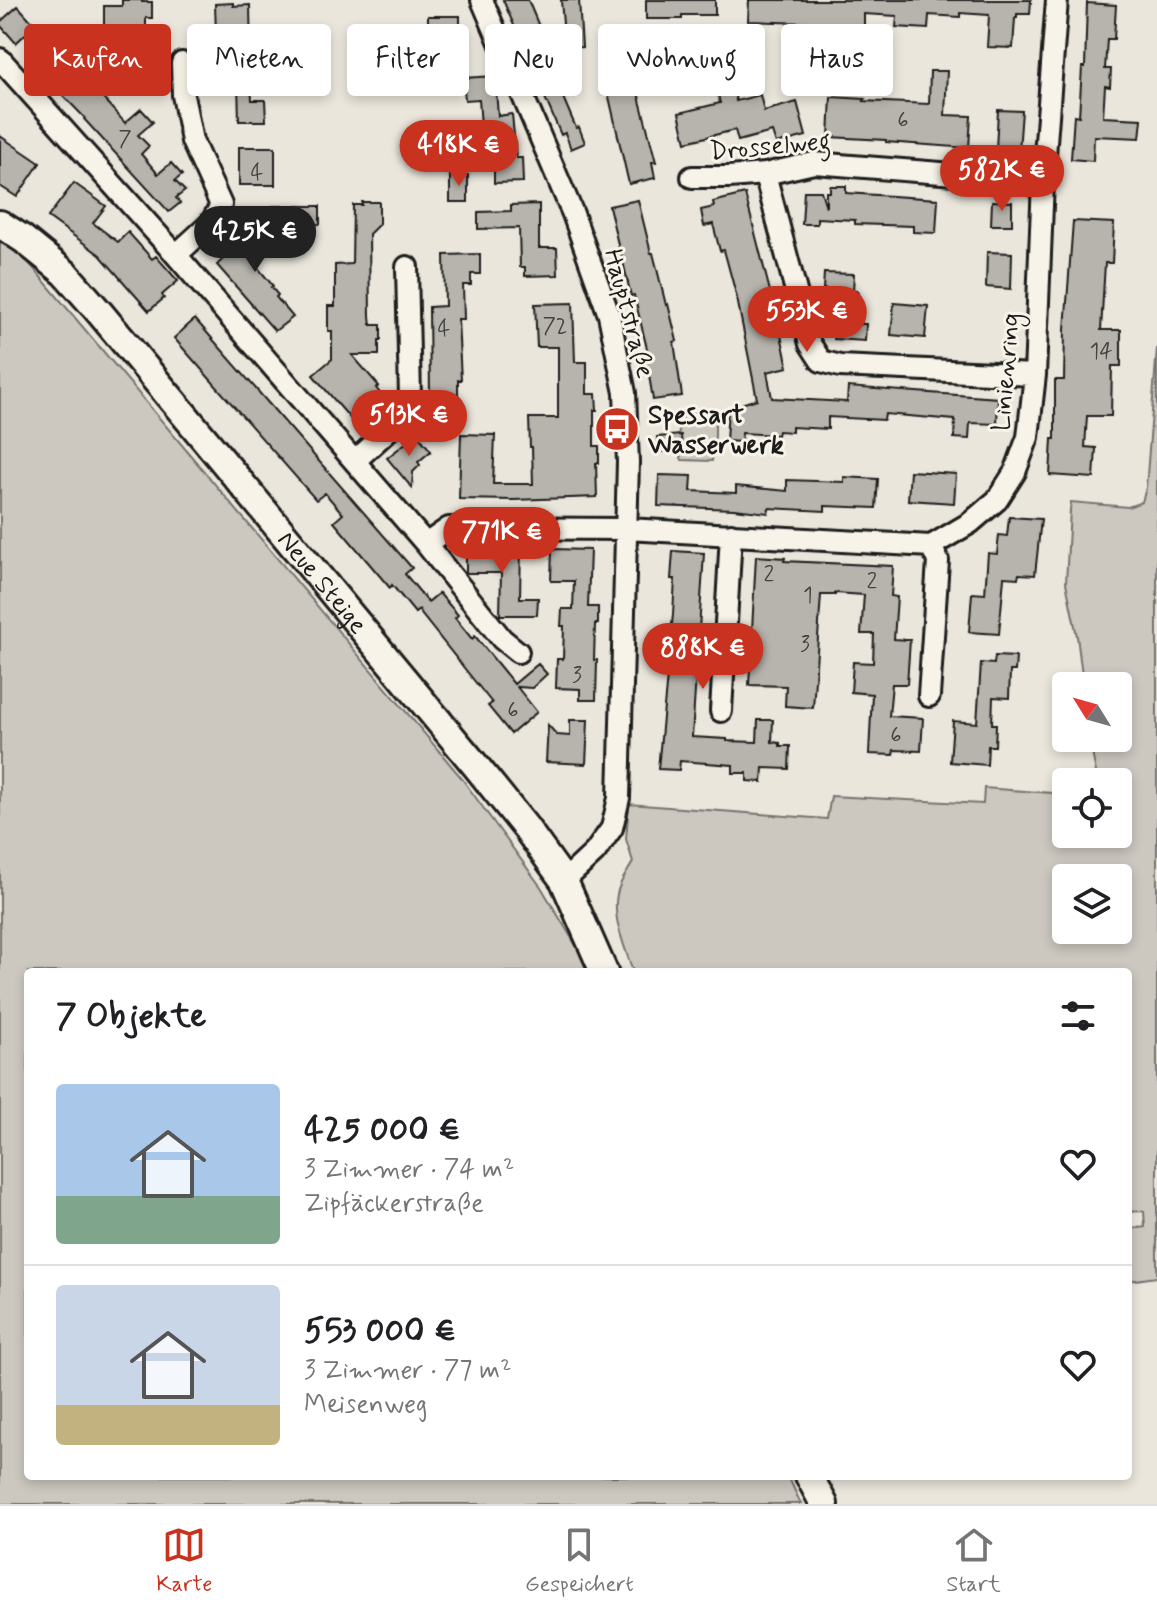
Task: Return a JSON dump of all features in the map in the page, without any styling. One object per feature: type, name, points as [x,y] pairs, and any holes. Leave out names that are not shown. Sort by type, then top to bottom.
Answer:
[{"type":"main road","name":"Neue Steige","points":[[0,224],[65,273],[476,766],[564,881],[602,968]]},
{"type":"main road","points":[[811,1480],[824,1504]]},
{"type":"street","name":"Hauptstraße","points":[[482,0],[573,214],[609,315],[625,393],[628,462],[619,798],[612,828],[595,852],[564,881]]},
{"type":"street","name":"Linienring","points":[[931,546],[970,523],[997,500],[1015,472],[1028,437],[1035,375],[1043,181],[1057,0]]},
{"type":"street","points":[[0,59],[176,255],[426,544],[502,639],[518,652]]},
{"type":"street","points":[[176,255],[211,223],[221,205],[192,141],[183,95],[182,63]]},
{"type":"street","name":"Drosselweg","points":[[692,177],[765,174],[814,163],[1043,181]]},
{"type":"street","points":[[765,174],[810,344],[821,361],[840,366],[1035,375]]},
{"type":"street","points":[[355,461],[405,415],[410,398],[407,267]]},
{"type":"street","points":[[426,544],[449,528],[627,529],[931,546],[938,561],[929,696]]},
{"type":"street","points":[[721,711],[731,534]]},
{"type":"shaded area","points":[[0,239],[19,251],[460,776],[541,887],[590,968],[24,968],[24,1480],[790,1480],[801,1504],[0,1504]]},
{"type":"shaded area","points":[[1157,348],[1157,1277],[1132,1280],[1132,1229],[1145,1227],[1144,1211],[1132,1212],[1132,968],[632,968],[619,929],[616,906],[620,885],[633,862],[626,839],[629,804],[827,819],[831,796],[983,804],[984,788],[1052,793],[1052,848],[1132,848],[1132,768],[1095,768],[1092,752],[1132,752],[1132,672],[1082,672],[1066,583],[1071,502],[1128,507],[1142,502],[1146,488]]},
{"type":"shaded area","points":[[715,409],[712,461],[682,460],[678,438],[682,416]]},
{"type":"building","points":[[122,0],[152,2],[152,18],[146,18],[146,24],[104,24],[104,6],[122,6]]},
{"type":"building","points":[[503,0],[528,0],[538,24],[513,24]]},
{"type":"building","points":[[561,0],[579,0],[581,24],[563,24]]},
{"type":"building","points":[[646,0],[715,0],[715,15],[646,19]]},
{"type":"building","points":[[749,0],[1031,0],[1030,14],[1017,14],[1015,18],[1013,48],[987,47],[989,15],[929,15],[928,29],[896,27],[897,16],[864,14],[864,24],[748,21]]},
{"type":"building","points":[[1087,3],[1116,5],[1114,39],[1107,39],[1105,69],[1111,69],[1110,87],[1105,86],[1103,117],[1142,119],[1140,138],[1094,136],[1093,161],[1071,159],[1074,115],[1079,116],[1082,67],[1085,67]]},
{"type":"building","points":[[215,4],[250,5],[250,24],[216,24]]},
{"type":"building","points":[[18,6],[34,24],[24,24],[24,35],[16,43],[0,22]]},
{"type":"building","points":[[428,16],[460,16],[460,24],[428,24]]},
{"type":"building","points":[[930,71],[947,71],[945,115],[971,116],[969,148],[829,137],[831,97],[929,104]]},
{"type":"building","points":[[485,77],[485,96],[496,96],[498,116],[512,114],[516,158],[522,158],[523,182],[494,183],[494,139],[482,140],[479,99],[465,100],[465,96],[469,96],[469,78]]},
{"type":"building","points":[[64,96],[101,96],[126,124],[141,109],[153,122],[138,135],[149,146],[141,154],[158,174],[171,163],[182,175],[175,181],[185,191],[176,198],[180,203],[169,212]]},
{"type":"building","points":[[238,96],[265,100],[266,121],[239,121]]},
{"type":"building","points":[[544,96],[562,96],[585,143],[571,149],[565,133],[561,135]]},
{"type":"building","points":[[609,96],[639,96],[656,162],[652,162],[655,178],[629,184]]},
{"type":"building","points":[[718,96],[735,96],[736,101],[760,96],[764,111],[797,102],[806,136],[776,144],[772,132],[738,141],[735,130],[686,142],[679,113],[720,103]]},
{"type":"building","points":[[998,110],[1022,111],[1019,151],[996,150]]},
{"type":"building","points":[[0,136],[40,163],[17,197],[0,186]]},
{"type":"building","points":[[239,147],[275,147],[275,185],[239,185]]},
{"type":"building","points":[[450,175],[468,175],[468,202],[450,202]]},
{"type":"building","points":[[74,183],[106,206],[93,223],[118,242],[128,232],[152,259],[156,256],[178,281],[149,311],[100,255],[48,217]]},
{"type":"building","points":[[830,186],[846,186],[846,193],[938,199],[936,233],[913,232],[913,226],[855,224],[855,220],[817,218],[817,224],[802,224],[804,191],[821,191],[826,207],[826,192],[830,192]]},
{"type":"building","points":[[745,194],[788,367],[767,372],[772,398],[847,402],[848,387],[998,398],[997,424],[970,423],[969,439],[954,438],[955,420],[885,414],[884,420],[828,417],[828,429],[792,427],[792,432],[778,431],[777,435],[742,433],[741,442],[726,441],[728,408],[757,399],[724,250],[720,251],[713,224],[704,226],[701,210],[714,207],[713,202]]},
{"type":"building","points":[[638,200],[677,341],[674,342],[682,396],[653,400],[649,375],[643,375],[640,358],[649,357],[609,206]]},
{"type":"building","points":[[992,201],[1012,202],[1012,225],[991,225]]},
{"type":"building","points":[[362,202],[379,202],[379,224],[369,234],[370,316],[371,325],[381,325],[381,340],[379,355],[352,355],[379,386],[376,388],[383,397],[355,424],[313,375],[332,359],[328,306],[335,306],[335,265],[352,264],[353,205],[362,205]]},
{"type":"building","points":[[539,204],[539,248],[557,248],[558,275],[525,276],[525,267],[520,267],[519,228],[478,229],[478,212],[511,211],[511,205]]},
{"type":"building","points":[[273,206],[320,206],[320,224],[273,225]]},
{"type":"building","points":[[1073,221],[1114,223],[1112,263],[1105,263],[1101,330],[1121,330],[1121,366],[1112,366],[1111,416],[1087,416],[1085,447],[1096,448],[1094,478],[1050,475],[1052,439],[1055,439],[1055,380],[1064,380]]},
{"type":"building","points":[[276,225],[287,240],[254,263],[293,317],[275,331],[217,265],[223,259],[214,248],[230,235],[242,249]]},
{"type":"building","points":[[987,252],[1012,253],[1011,289],[986,287]]},
{"type":"building","points":[[480,254],[480,274],[471,274],[471,285],[463,285],[464,319],[458,319],[461,380],[458,380],[458,395],[448,395],[449,429],[433,430],[429,307],[445,306],[444,255]]},
{"type":"building","points":[[824,273],[854,274],[853,291],[858,291],[857,308],[862,308],[861,324],[866,324],[865,341],[834,339],[835,322],[831,322],[832,306],[827,306],[828,290],[823,289]]},
{"type":"building","points":[[573,303],[575,362],[587,362],[587,394],[596,394],[594,446],[599,446],[597,497],[459,499],[461,434],[495,435],[493,484],[533,484],[529,418],[558,418],[558,347],[537,347],[535,304]]},
{"type":"building","points":[[894,303],[928,306],[925,338],[891,335]]},
{"type":"building","points":[[195,319],[412,568],[405,574],[428,602],[439,593],[458,615],[455,618],[472,639],[475,636],[514,684],[538,664],[547,674],[532,688],[517,687],[537,712],[511,734],[488,706],[492,703],[418,610],[415,613],[392,585],[390,588],[334,522],[343,514],[325,493],[316,500],[174,338]]},
{"type":"building","points":[[417,434],[431,451],[418,462],[420,465],[413,472],[412,488],[387,458]]},
{"type":"building","points":[[681,435],[682,450],[658,452],[657,437]]},
{"type":"building","points":[[910,471],[956,474],[954,503],[908,500]]},
{"type":"building","points":[[659,475],[692,476],[691,491],[736,493],[736,486],[787,491],[787,480],[844,482],[844,477],[878,479],[876,508],[825,506],[825,511],[769,508],[768,513],[658,506]]},
{"type":"building","points":[[1009,517],[1041,519],[1035,575],[1004,577],[999,634],[969,632],[972,593],[985,594],[988,553],[997,554],[999,535],[1007,536]]},
{"type":"building","points":[[466,543],[521,545],[520,598],[538,598],[537,615],[500,615],[501,573],[466,573]]},
{"type":"building","points":[[552,549],[590,550],[588,607],[598,607],[594,660],[597,660],[596,700],[580,700],[580,689],[556,688],[557,659],[563,659],[562,609],[573,609],[574,581],[551,581]]},
{"type":"building","points":[[673,551],[704,553],[692,737],[757,742],[758,720],[773,720],[772,742],[790,746],[789,769],[763,768],[762,782],[747,781],[747,773],[733,773],[733,765],[680,761],[679,770],[658,769],[673,614]]},
{"type":"building","points":[[756,556],[785,558],[784,561],[893,566],[891,596],[897,597],[894,639],[910,640],[907,684],[892,684],[889,716],[923,718],[921,751],[894,750],[893,755],[869,754],[872,694],[851,692],[853,662],[873,663],[874,634],[861,634],[864,595],[821,595],[813,708],[785,706],[786,686],[749,685]]},
{"type":"building","points":[[995,656],[1016,657],[1015,671],[1010,671],[1009,698],[993,697],[995,746],[988,746],[987,765],[950,762],[953,721],[977,723],[981,663],[994,664]]},
{"type":"building","points":[[570,720],[588,720],[586,764],[546,762],[548,725],[557,735],[570,736]]},
{"type":"place","name":"Spessart Wasserwerk","points":[[617,429]]}]
